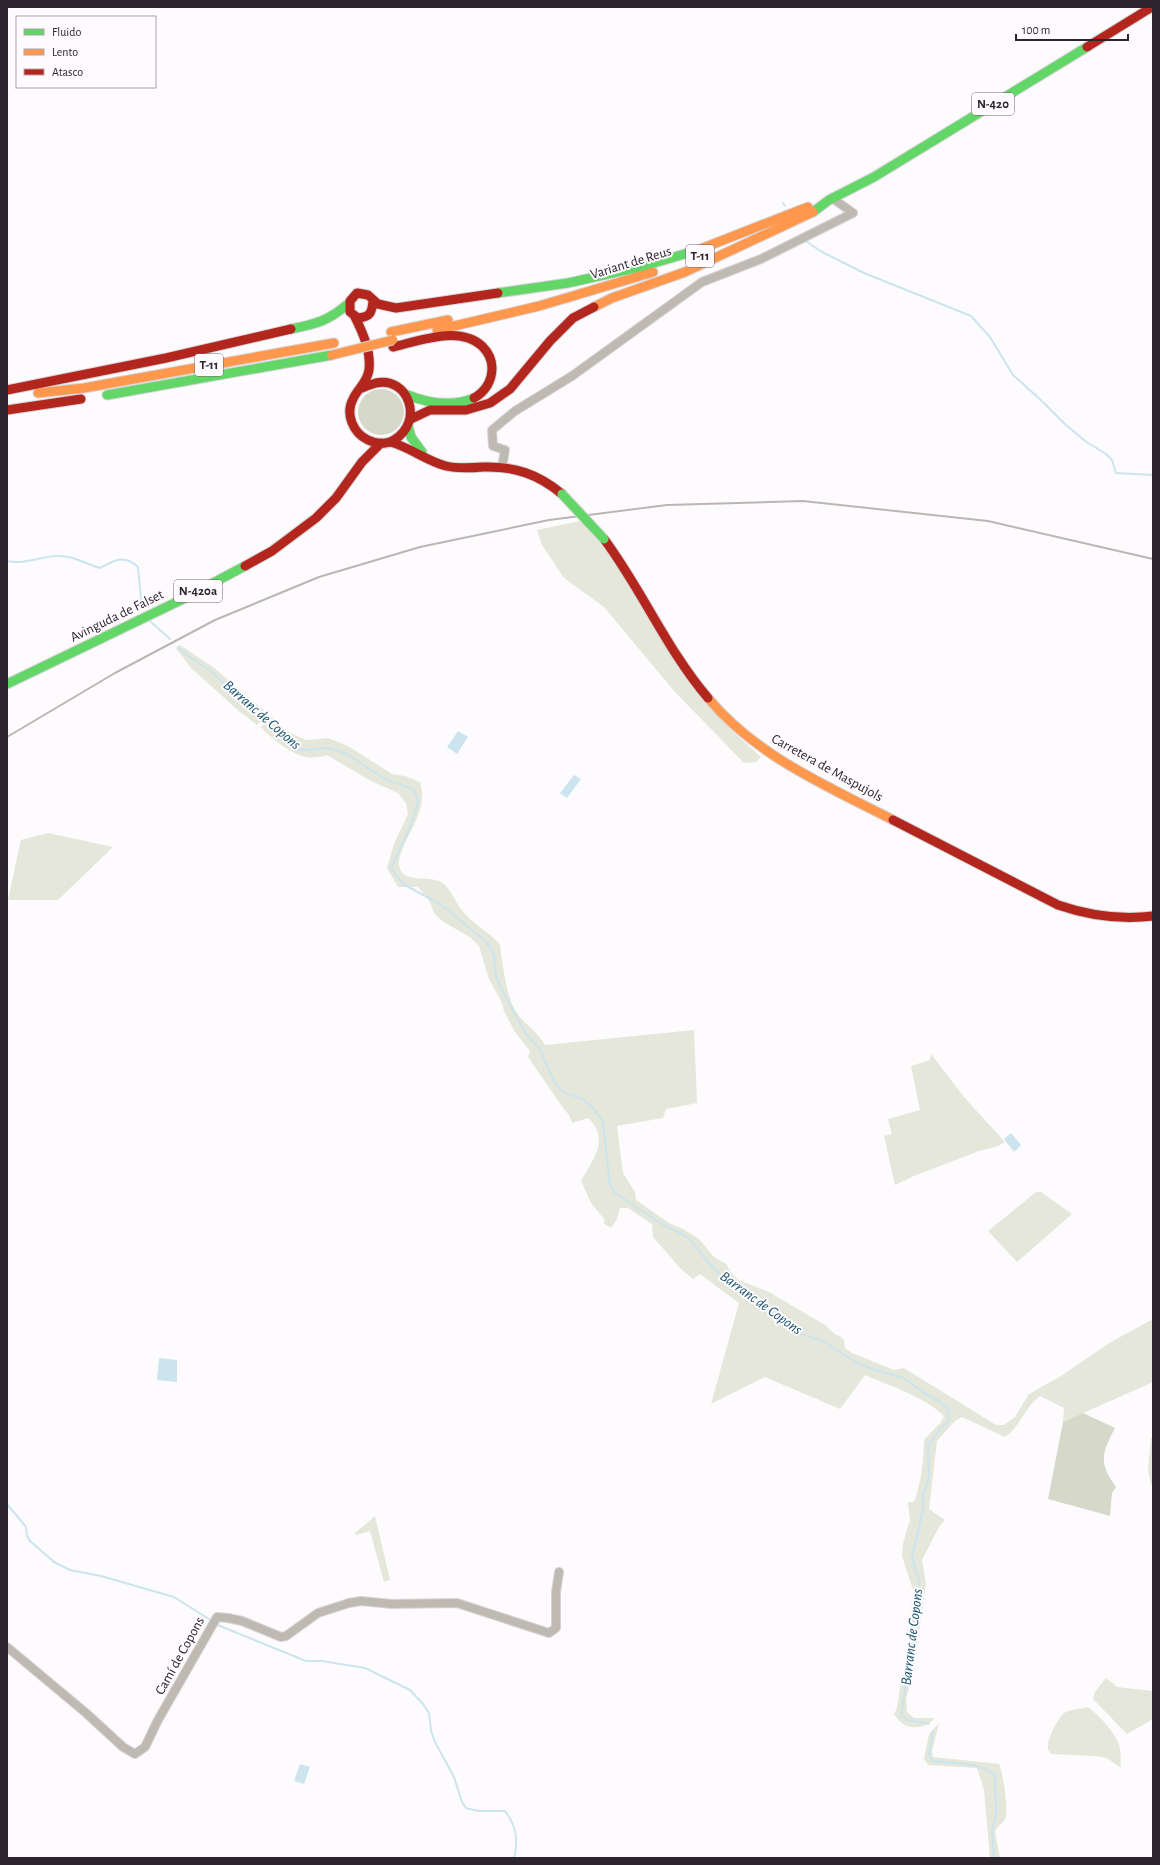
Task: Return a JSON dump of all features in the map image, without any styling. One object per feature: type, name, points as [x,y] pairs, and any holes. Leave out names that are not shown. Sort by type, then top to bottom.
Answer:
[{"type":"main road","name":"N-420","points":[[828,200],[886,170],[1152,7]]},
{"type":"main road","name":"Variant de Reus","points":[[392,340],[573,296],[670,266],[742,241],[828,200]]},
{"type":"main road","points":[[7,390],[166,358],[310,324],[332,317],[348,304],[351,297],[360,293],[367,294],[373,301],[379,304],[396,308],[568,283],[644,266],[688,254],[828,200]]},
{"type":"main road","points":[[348,304],[350,312],[355,317],[362,329],[370,364],[367,379],[362,388],[353,398],[350,411],[352,424],[362,437],[368,441],[381,443],[390,442],[401,435],[410,423],[430,410],[466,410],[490,403],[510,388],[550,341],[573,318],[612,298],[685,272],[742,247],[808,216],[828,200]]},
{"type":"main road","points":[[355,317],[367,317],[372,312],[373,301]]},
{"type":"main road","points":[[367,317],[366,327],[374,365],[387,382]]},
{"type":"main road","points":[[392,340],[461,336],[480,344],[490,355],[492,363],[491,378],[483,391],[472,399],[455,403],[432,402],[419,400],[405,394]]},
{"type":"main road","name":"T-11","points":[[352,340],[392,340]]},
{"type":"main road","name":"T-11","points":[[7,410],[94,397],[305,361],[332,355],[363,352],[392,340]]},
{"type":"main road","name":"T-11","points":[[7,397],[84,388],[337,342]]},
{"type":"main road","points":[[362,388],[377,382],[387,382],[399,387],[405,394],[411,407],[411,438],[414,444],[430,460]]},
{"type":"main road","points":[[362,437],[362,462]]},
{"type":"main road","name":"Carretera de Maspujols","points":[[390,442],[400,443],[430,460],[445,466],[460,469],[502,467],[524,471],[539,477],[562,494],[604,539],[626,568],[676,655],[700,689],[736,727],[768,753],[807,776],[1058,905],[1083,914],[1104,918],[1132,919],[1153,916]]},
{"type":"main road","name":"Avinguda de Falset","points":[[7,684],[183,599],[272,551],[316,518],[336,498],[362,462],[381,443]]},
{"type":"street","points":[[502,467],[505,450],[493,446],[492,430],[510,416],[572,376],[702,282],[761,259],[853,212],[828,200]]},
{"type":"street","name":"Camí de Copons","points":[[7,1647],[86,1713],[123,1747],[136,1754],[145,1747],[158,1720],[217,1617],[242,1621],[281,1637],[286,1636],[318,1613],[348,1603],[374,1601],[392,1604],[457,1603],[550,1633],[556,1628],[556,1592],[559,1572]]},
{"type":"shaded area","points":[[376,389],[386,389],[394,393],[400,399],[404,407],[404,417],[400,425],[394,431],[386,435],[376,435],[368,431],[362,425],[358,417],[358,407],[362,399],[368,393]]},
{"type":"shaded area","points":[[580,521],[600,543],[622,573],[729,728],[761,757],[756,762],[744,763],[675,692],[604,607],[564,578],[542,545],[537,530]]},
{"type":"shaded area","points":[[180,645],[213,667],[268,714],[257,725],[240,712],[191,668],[176,648]]},
{"type":"shaded area","points":[[272,717],[286,731],[306,740],[328,738],[348,746],[392,774],[405,776],[420,782],[422,791],[421,807],[400,856],[399,865],[402,872],[406,876],[412,878],[433,879],[445,885],[464,913],[498,942],[500,945],[510,1000],[518,1015],[545,1045],[694,1030],[697,1103],[666,1109],[663,1118],[617,1126],[623,1173],[635,1192],[636,1200],[669,1223],[683,1229],[699,1239],[714,1257],[726,1264],[738,1280],[769,1292],[825,1325],[844,1340],[845,1348],[852,1353],[894,1370],[904,1368],[996,1425],[1004,1425],[1015,1417],[1029,1394],[1061,1376],[1111,1342],[1153,1319],[1153,1382],[1063,1422],[1064,1408],[1040,1396],[1030,1406],[1015,1428],[1005,1437],[962,1417],[955,1421],[937,1441],[929,1509],[945,1520],[939,1527],[922,1560],[926,1583],[914,1669],[906,1699],[907,1712],[914,1718],[935,1718],[930,1722],[919,1727],[908,1726],[898,1720],[894,1714],[897,1708],[901,1682],[909,1652],[911,1609],[914,1593],[902,1556],[903,1543],[910,1520],[908,1502],[914,1502],[919,1487],[923,1464],[924,1440],[941,1422],[944,1416],[927,1403],[865,1375],[840,1409],[765,1377],[711,1404],[739,1303],[700,1274],[693,1279],[680,1268],[653,1237],[652,1224],[628,1208],[620,1208],[617,1219],[611,1228],[603,1223],[605,1220],[591,1203],[581,1181],[597,1150],[599,1142],[595,1126],[588,1118],[572,1123],[569,1115],[528,1057],[530,1051],[515,1032],[504,1011],[502,1003],[489,979],[479,946],[471,938],[442,921],[434,913],[429,900],[418,887],[398,887],[387,868],[394,844],[408,814],[406,803],[398,793],[369,780],[327,755],[305,757],[286,748],[261,727]]},
{"type":"shaded area","points":[[48,833],[113,847],[58,900],[8,900],[21,840]]},
{"type":"shaded area","points":[[931,1054],[964,1097],[1005,1142],[998,1146],[979,1151],[914,1176],[895,1185],[884,1136],[892,1134],[888,1119],[920,1110],[911,1066],[930,1060]]},
{"type":"shaded area","points":[[1036,1192],[1041,1192],[1072,1214],[1017,1262],[988,1231]]},
{"type":"shaded area","points":[[1083,1413],[1115,1428],[1107,1444],[1104,1458],[1106,1471],[1116,1487],[1112,1493],[1110,1516],[1048,1499],[1063,1422]]},
{"type":"shaded area","points":[[1151,1438],[1153,1438],[1153,1484],[1151,1485],[1148,1470]]},
{"type":"shaded area","points":[[375,1516],[390,1580],[384,1582],[370,1531],[356,1535],[355,1533]]},
{"type":"shaded area","points":[[1106,1678],[1117,1687],[1153,1691],[1153,1719],[1127,1734],[1093,1699],[1095,1692]]},
{"type":"shaded area","points":[[1088,1707],[1102,1720],[1116,1738],[1120,1749],[1121,1768],[1107,1758],[1096,1756],[1051,1754],[1049,1751],[1048,1746],[1050,1738],[1061,1716],[1068,1711]]},
{"type":"shaded area","points":[[939,1723],[932,1751],[933,1757],[999,1764],[1004,1783],[1006,1800],[1005,1819],[995,1831],[1000,1858],[990,1858],[984,1790],[977,1768],[928,1765],[924,1759],[929,1734]]},
{"type":"water","points":[[458,731],[468,737],[457,754],[447,747]]},
{"type":"water","points":[[574,775],[581,779],[567,798],[560,793]]},
{"type":"water","points":[[1011,1133],[1021,1145],[1014,1152],[1004,1139]]},
{"type":"water","points":[[159,1358],[177,1360],[177,1382],[157,1380]]},
{"type":"water","points":[[300,1764],[310,1767],[304,1784],[294,1781]]},
{"type":"waterway","points":[[804,240],[822,252],[864,273],[971,316],[990,337],[1013,375],[1085,441],[1106,454],[1112,460],[1116,473],[1153,475]]},
{"type":"waterway","points":[[7,561],[19,562],[62,556],[73,558],[100,568],[115,561],[124,559],[138,567],[142,609]]},
{"type":"waterway","name":"Barranc de Copons","points":[[151,622],[170,639]]},
{"type":"waterway","name":"Barranc de Copons","points":[[178,647],[212,672],[296,749],[305,750],[327,748],[339,751],[384,778],[414,790],[418,802],[410,827],[391,868],[403,884],[440,904],[487,942],[494,955],[496,977],[507,1000],[526,1034],[539,1048],[555,1084],[565,1093],[583,1099],[594,1109],[603,1122],[610,1186],[615,1193],[663,1225],[684,1235],[724,1279],[763,1301],[776,1311],[789,1326],[801,1334],[823,1341],[855,1362],[875,1370],[904,1378],[947,1408],[949,1420],[928,1446],[929,1478],[923,1495],[923,1510],[912,1557],[919,1580],[920,1597],[901,1716],[908,1720],[929,1724]]},
{"type":"waterway","points":[[7,1504],[26,1527],[27,1536],[30,1541],[54,1562],[70,1570],[101,1576],[174,1597],[212,1621]]},
{"type":"waterway","points":[[215,1624],[306,1661],[322,1661],[365,1668],[410,1690],[429,1713],[431,1731],[435,1742],[454,1777],[462,1802],[466,1808],[478,1811],[505,1811],[509,1816],[516,1833],[516,1851],[514,1858]]},
{"type":"waterway","name":"Barranc de Copons","points":[[933,1731],[929,1754],[932,1761],[973,1765],[995,1775],[996,1815],[992,1829],[994,1858]]},
{"type":"railway","points":[[7,737],[115,673],[215,620],[319,577],[420,547],[549,520],[667,505],[803,501],[988,521],[1153,559]]},
{"type":"traffic: fast","points":[[813,212],[829,200],[874,177],[1087,47]]},
{"type":"traffic: fast","points":[[498,293],[568,283],[644,266],[698,250]]},
{"type":"traffic: fast","points":[[291,329],[328,318],[348,304]]},
{"type":"traffic: fast","points":[[107,395],[332,355]]},
{"type":"traffic: fast","points":[[405,394],[430,402],[448,404],[474,398]]},
{"type":"traffic: fast","points":[[408,426],[411,437],[422,452]]},
{"type":"traffic: fast","points":[[562,494],[604,539]]},
{"type":"traffic: fast","points":[[7,684],[183,599],[245,566]]},
{"type":"traffic: slow","points":[[698,250],[808,207]]},
{"type":"traffic: slow","points":[[594,307],[612,298],[685,272],[813,212]]},
{"type":"traffic: slow","points":[[573,296],[653,272]]},
{"type":"traffic: slow","points":[[437,330],[539,306],[573,296]]},
{"type":"traffic: slow","points":[[391,332],[448,320]]},
{"type":"traffic: slow","points":[[332,355],[393,340]]},
{"type":"traffic: slow","points":[[38,393],[84,388],[334,343]]},
{"type":"traffic: slow","points":[[708,698],[748,737],[770,753],[818,782],[893,820]]},
{"type":"traffic: jam","points":[[1087,47],[1152,7]]},
{"type":"traffic: jam","points":[[373,301],[370,314],[365,317],[358,318],[350,312],[350,301],[357,293],[368,295],[378,304],[396,308],[498,293]]},
{"type":"traffic: jam","points":[[411,419],[430,410],[466,410],[490,403],[510,389],[550,341],[573,318],[594,307]]},
{"type":"traffic: jam","points":[[355,317],[366,342],[369,356],[369,370],[368,375],[355,395],[351,405],[350,417],[358,433],[363,437],[378,443],[391,442],[403,432],[409,422],[409,402],[404,393],[397,386],[387,383],[376,383],[362,388]]},
{"type":"traffic: jam","points":[[7,390],[166,358],[291,329]]},
{"type":"traffic: jam","points":[[393,347],[439,336],[462,336],[473,340],[482,346],[486,351],[492,365],[492,373],[487,386],[474,398]]},
{"type":"traffic: jam","points":[[7,410],[81,399]]},
{"type":"traffic: jam","points":[[390,442],[446,466],[460,468],[505,468],[535,476],[562,494]]},
{"type":"traffic: jam","points":[[245,566],[272,551],[316,518],[336,498],[362,462],[381,443]]},
{"type":"traffic: jam","points":[[604,539],[631,579],[680,660],[708,698]]},
{"type":"traffic: jam","points":[[893,820],[1058,905],[1082,912],[1105,916],[1129,918],[1153,916]]}]
